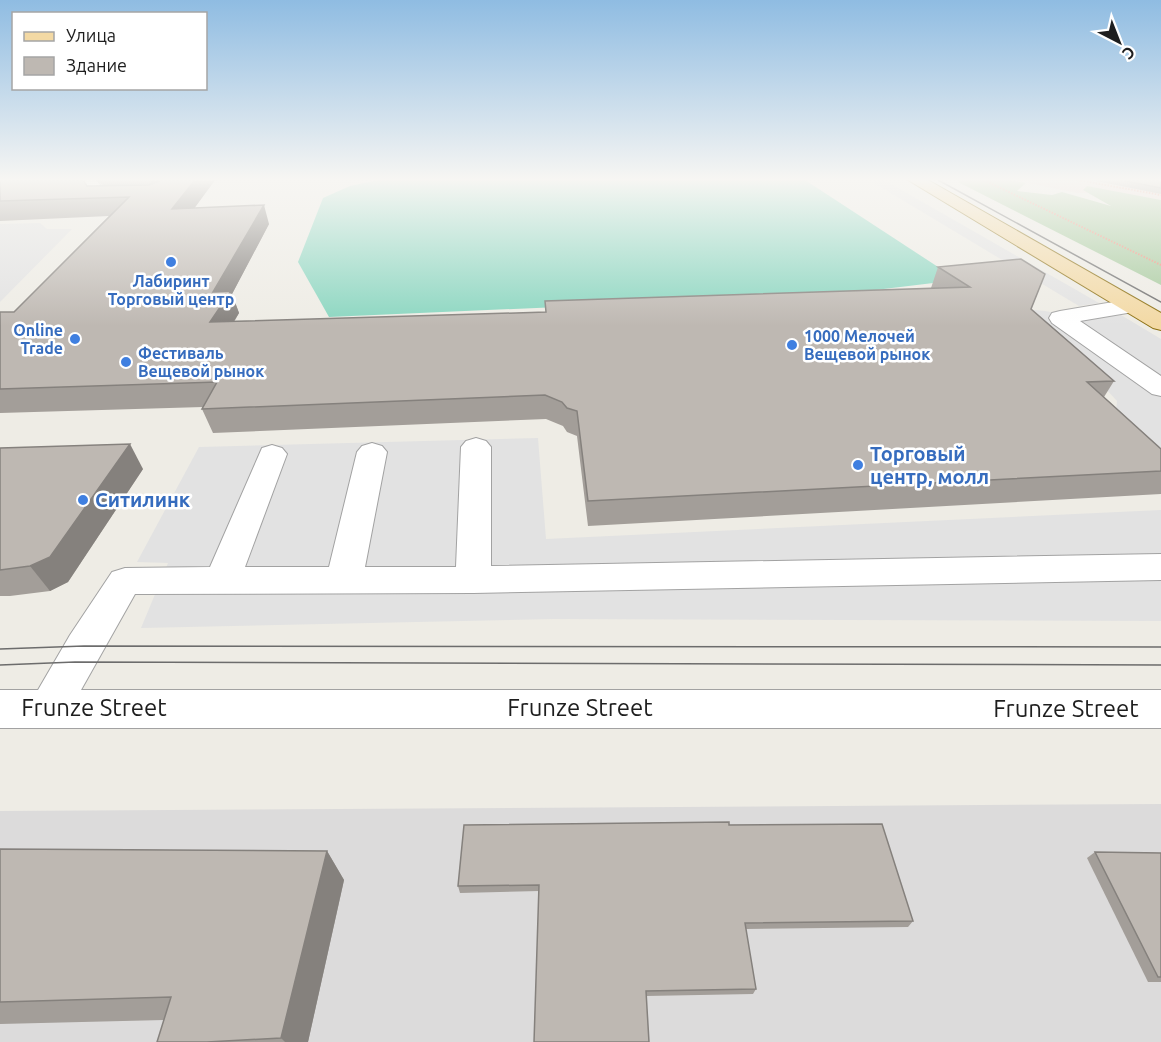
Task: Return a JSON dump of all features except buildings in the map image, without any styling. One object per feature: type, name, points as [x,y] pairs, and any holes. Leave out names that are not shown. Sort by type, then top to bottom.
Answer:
[{"type":"main road","points":[[999,229],[1161,323]]},
{"type":"street","points":[[1131,306],[1060,318],[1161,388]]},
{"type":"street","points":[[473,580],[476,447]]},
{"type":"street","points":[[344,581],[372,452]]},
{"type":"street","points":[[222,581],[272,454]]},
{"type":"street","points":[[51,707],[84,646],[124,581],[473,580],[1161,567]]},
{"type":"street","name":"Frunze Street","points":[[0,709],[51,707],[1161,710]]},
{"type":"path","points":[[1085,229],[1161,265]]},
{"type":"shaded area","points":[[0,229],[72,229],[0,302]]},
{"type":"shaded area","points":[[950,229],[969,229],[1099,303],[1079,306]]},
{"type":"shaded area","points":[[1002,307],[1045,311],[1088,319],[1121,315],[1161,339],[1161,469],[1116,412],[1117,401],[1105,388]]},
{"type":"shaded area","points":[[538,438],[546,539],[1161,510],[1161,621],[553,619],[141,628],[168,563],[137,562],[199,447]]},
{"type":"shaded area","points":[[1161,804],[1161,1042],[0,1042],[0,811]]},
{"type":"green space","points":[[311,229],[879,229],[958,280],[834,295],[329,317],[298,262]]},
{"type":"green space","points":[[1050,229],[1161,229],[1161,285]]},
{"type":"tram line","points":[[1027,229],[1161,302]]},
{"type":"tram line","points":[[0,649],[84,646],[1161,647]]},
{"type":"tram line","points":[[0,665],[75,662],[1161,665]]},
{"type":"place","name":"Лабиринт Торговый центр","points":[[171,262]]},
{"type":"place","name":"Online Trade","points":[[75,339]]},
{"type":"place","name":"1000 Мелочей Вещевой рынок","points":[[792,345]]},
{"type":"place","name":"Фестиваль Вещевой рынок","points":[[126,362]]},
{"type":"place","name":"Торговый центр, молл","points":[[858,465]]},
{"type":"place","name":"Ситилинк","points":[[83,500]]}]
